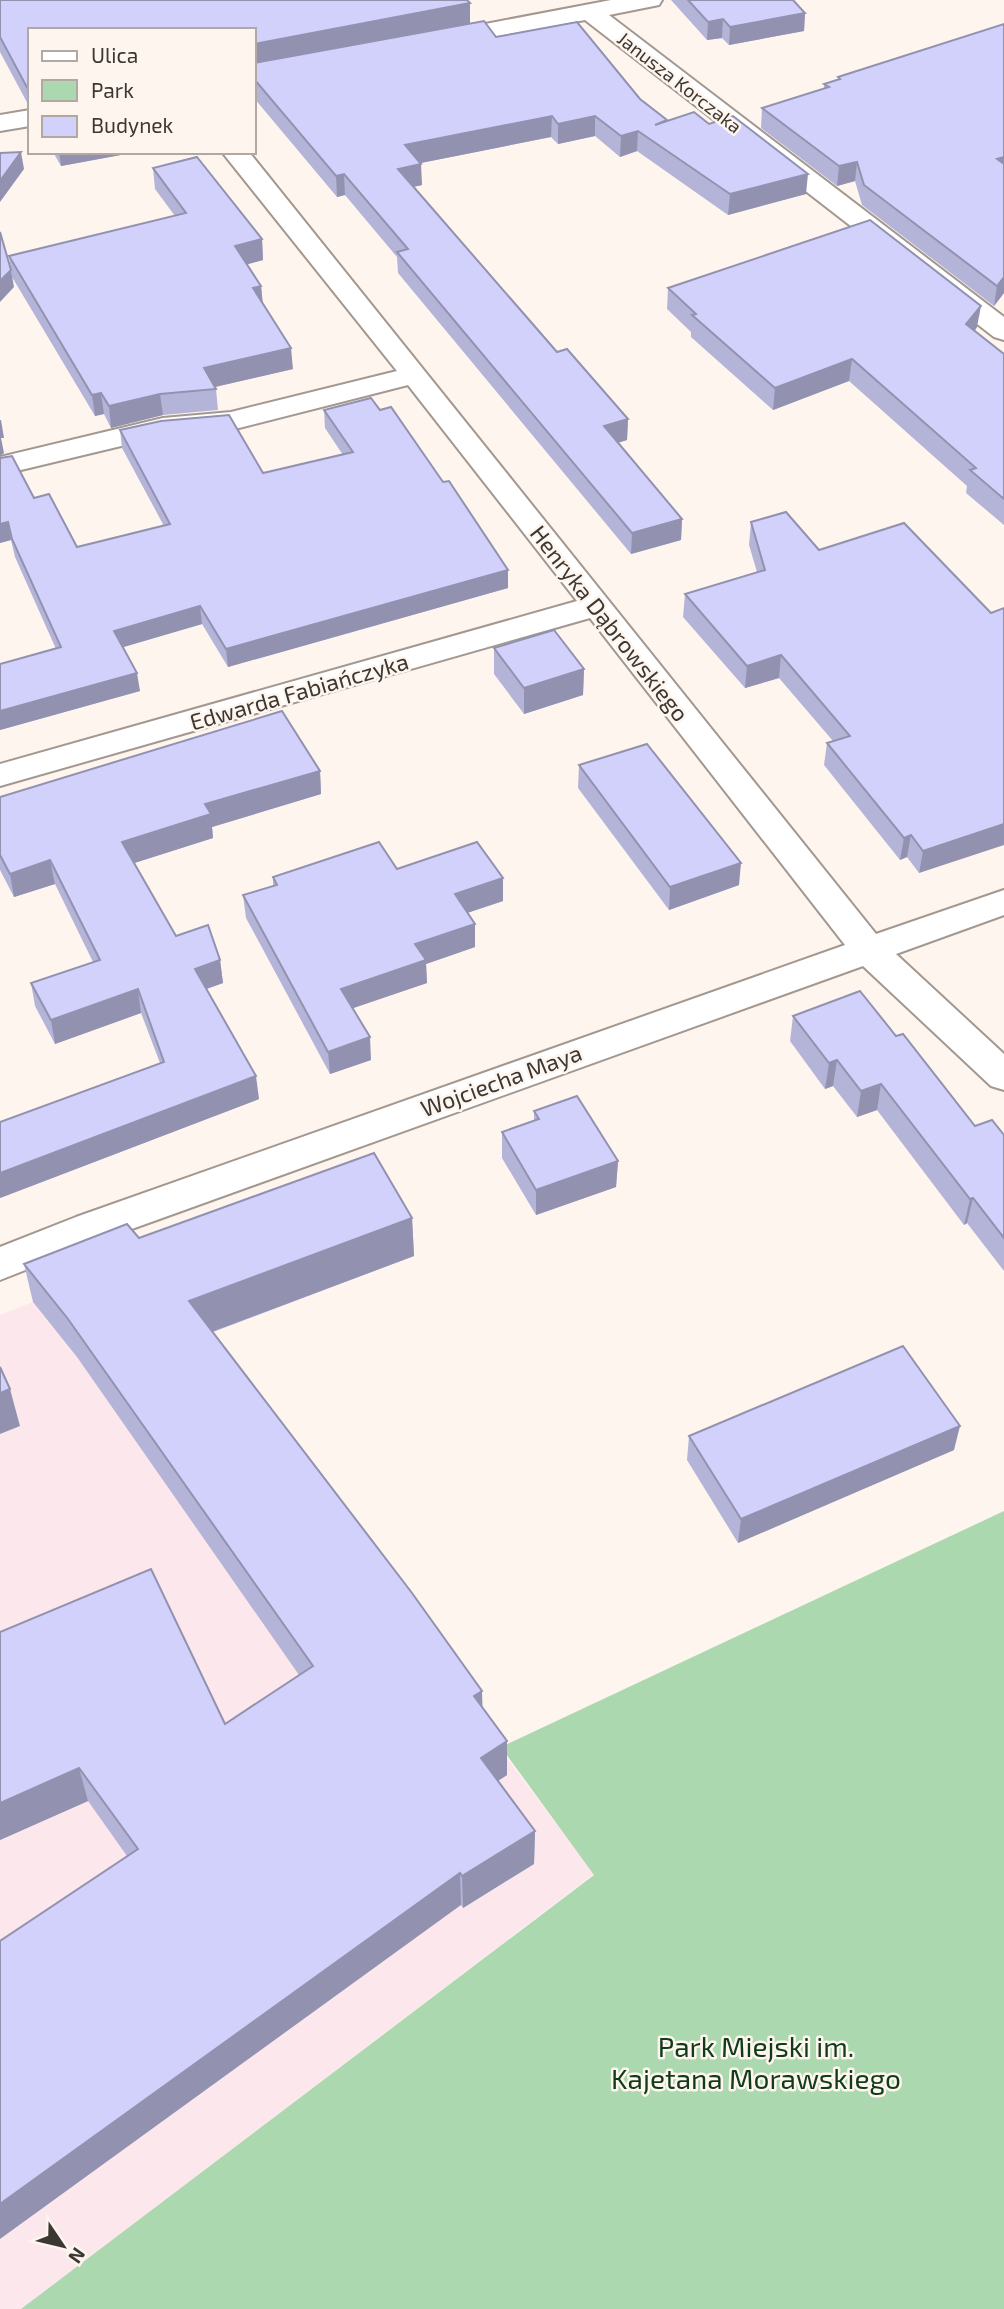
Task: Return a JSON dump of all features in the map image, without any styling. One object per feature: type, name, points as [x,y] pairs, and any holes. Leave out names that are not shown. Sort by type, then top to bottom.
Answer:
[{"type":"street","points":[[415,44],[650,0]]},
{"type":"street","name":"Janusza Korczaka","points":[[590,12],[1004,331]]},
{"type":"street","points":[[0,123],[28,118]]},
{"type":"street","name":"Henryka Dąbrowskiego","points":[[237,154],[415,375],[867,949],[1004,1076]]},
{"type":"street","points":[[0,467],[163,427],[231,421],[415,375]]},
{"type":"street","name":"Edwarda Fabiańczyka","points":[[0,775],[597,606]]},
{"type":"street","name":"Wojciecha Maya","points":[[0,1264],[90,1228],[1004,902]]},
{"type":"shaded area","points":[[134,1262],[594,1874],[21,2309],[0,2309],[0,1315]]},
{"type":"green space","name":"Park Miejski im. Kajetana Morawskiego","points":[[1004,1511],[1004,2309],[21,2309],[594,1875],[501,1747]]},
{"type":"building","points":[[0,0],[467,0],[470,3],[256,44],[256,28],[28,28],[28,89],[0,37]]},
{"type":"building","points":[[688,0],[793,0],[805,13],[730,27],[723,19],[708,22]]},
{"type":"building","points":[[484,21],[496,37],[577,22],[640,99],[667,120],[655,125],[694,112],[709,124],[733,116],[808,174],[730,194],[638,131],[621,136],[595,116],[558,124],[552,116],[405,145],[421,164],[398,169],[557,352],[567,349],[628,419],[604,426],[682,519],[632,533],[397,252],[408,249],[344,174],[336,176],[256,81],[256,63]]},
{"type":"building","points":[[1004,24],[1004,157],[997,159],[1004,164],[1004,277],[997,286],[864,185],[857,162],[839,166],[762,108],[829,87],[824,84],[840,79],[838,77]]},
{"type":"building","points":[[21,152],[0,181],[0,153]]},
{"type":"building","points":[[197,157],[262,239],[235,246],[261,286],[253,288],[291,348],[204,368],[216,389],[160,394],[109,406],[101,393],[92,395],[9,256],[186,213],[153,168]]},
{"type":"building","points":[[870,220],[981,306],[966,324],[1004,354],[1004,499],[970,470],[976,468],[852,359],[775,388],[692,315],[696,314],[668,288]]},
{"type":"building","points":[[0,232],[11,270],[0,281]]},
{"type":"building","points":[[371,398],[380,410],[391,407],[443,482],[449,481],[508,570],[226,649],[200,606],[114,631],[137,673],[0,711],[0,664],[61,647],[12,539],[8,522],[0,524],[0,458],[12,456],[34,498],[49,494],[77,547],[170,524],[120,430],[161,421],[229,415],[263,473],[353,452],[324,410]]},
{"type":"building","points":[[786,512],[819,550],[904,523],[991,613],[1004,608],[1004,824],[923,851],[911,835],[904,838],[827,743],[850,736],[781,655],[747,666],[685,594],[765,570],[751,522]]},
{"type":"building","points":[[554,630],[584,669],[524,688],[494,648]]},
{"type":"building","points":[[282,711],[320,771],[205,804],[211,814],[122,842],[176,936],[208,925],[220,960],[195,969],[256,1076],[0,1173],[0,1122],[164,1062],[138,989],[51,1020],[31,983],[100,960],[50,860],[10,874],[0,855],[0,797]]},
{"type":"building","points":[[647,744],[741,863],[670,887],[579,765]]},
{"type":"building","points":[[379,842],[397,869],[477,842],[503,878],[455,894],[475,924],[415,944],[426,960],[341,989],[370,1037],[328,1052],[243,895],[277,885],[273,877]]},
{"type":"building","points":[[860,991],[896,1036],[903,1034],[975,1126],[992,1120],[1004,1135],[1004,1238],[973,1198],[970,1199],[881,1084],[861,1091],[837,1060],[829,1063],[793,1016]]},
{"type":"building","points":[[577,1096],[618,1161],[536,1190],[502,1132],[539,1119],[534,1111]]},
{"type":"building","points":[[374,1153],[412,1218],[189,1301],[412,1593],[482,1691],[474,1696],[507,1741],[481,1758],[535,1831],[462,1876],[460,1873],[0,2204],[0,1941],[138,1849],[79,1768],[0,1803],[0,1632],[151,1569],[225,1724],[313,1666],[68,1319],[24,1264],[127,1224],[139,1238]]},
{"type":"building","points":[[903,1346],[960,1426],[741,1519],[689,1436]]},
{"type":"building","points":[[0,1367],[10,1389],[0,1393]]}]
